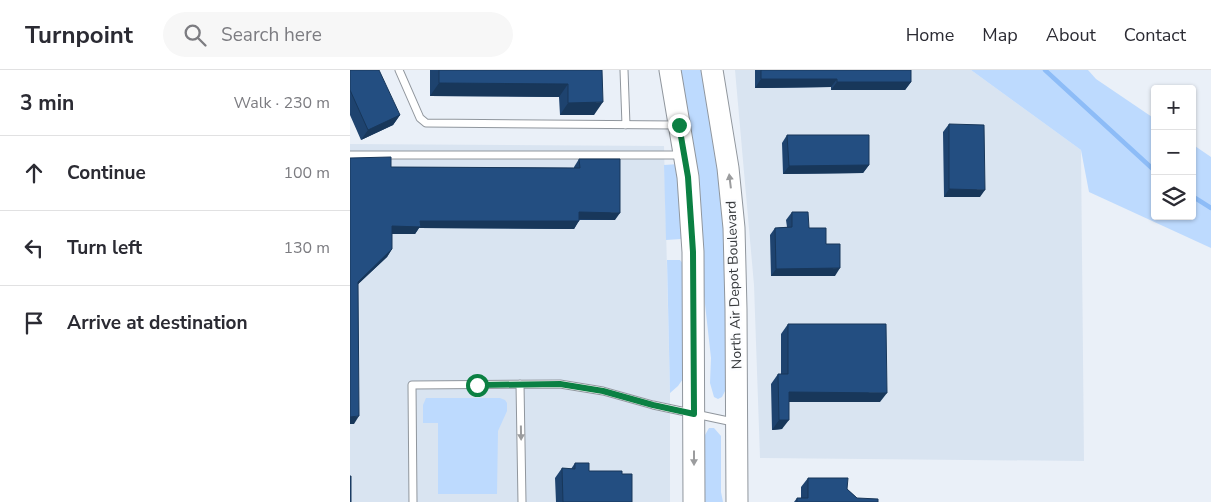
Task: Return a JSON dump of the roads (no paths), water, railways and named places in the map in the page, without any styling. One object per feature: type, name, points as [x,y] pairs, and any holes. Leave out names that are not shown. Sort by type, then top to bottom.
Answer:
[{"type":"main road","points":[[670,70],[688,177],[693,252],[694,502]]},
{"type":"main road","name":"North Air Depot Boulevard","points":[[712,70],[728,168],[734,228],[738,502]]},
{"type":"lane","points":[[399,70],[420,118],[426,123],[679,125]]},
{"type":"lane","points":[[624,70],[626,125]]},
{"type":"lane","points":[[350,155],[685,155]]},
{"type":"lane","points":[[520,384],[522,502]]},
{"type":"lane","points":[[413,502],[412,385],[560,384],[603,391],[653,405],[737,422]]},
{"type":"waterway","points":[[1045,70],[1151,167]]},
{"type":"waterway","points":[[1196,199],[1211,208]]}]
